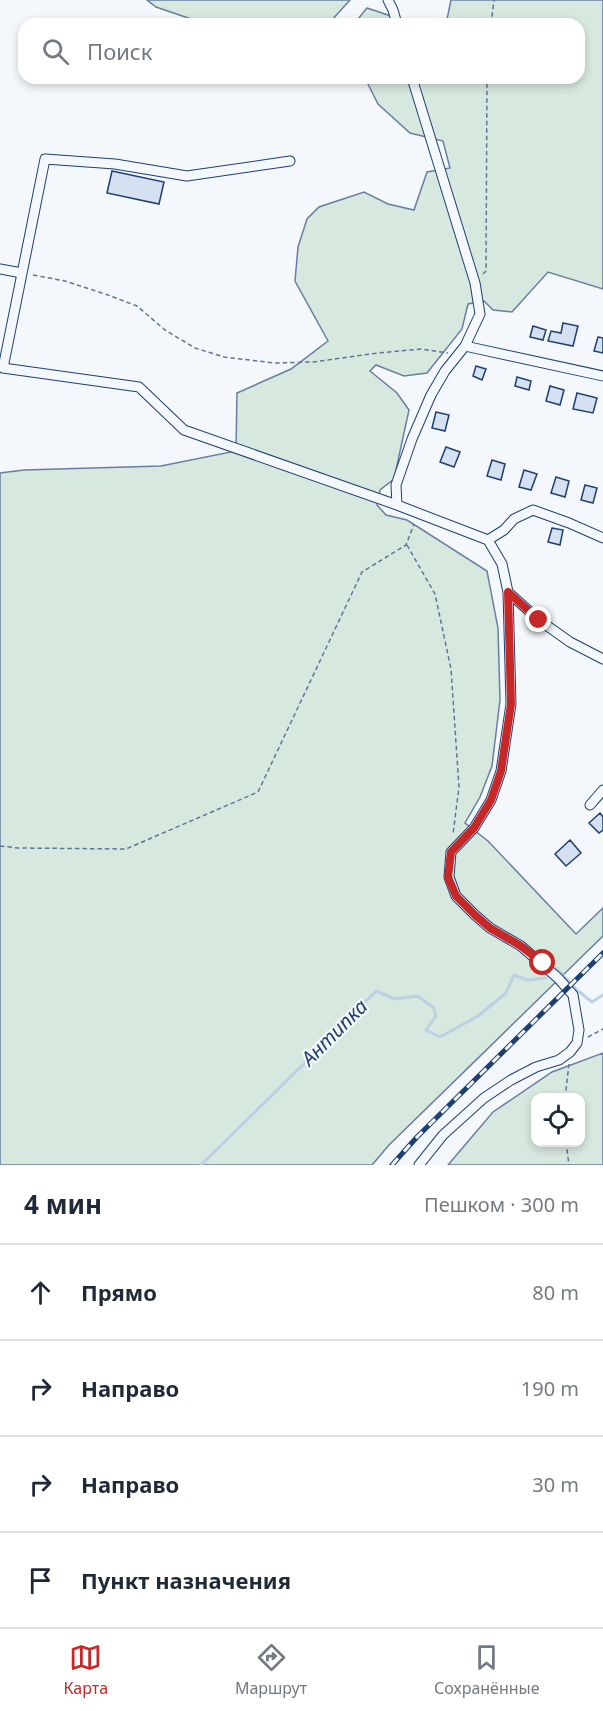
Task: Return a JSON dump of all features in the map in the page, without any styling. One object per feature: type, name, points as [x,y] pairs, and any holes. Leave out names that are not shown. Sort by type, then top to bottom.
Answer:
[{"type":"street","points":[[388,0],[395,18]]},
{"type":"street","points":[[397,505],[396,485],[431,394],[445,371],[465,346],[480,314],[475,283],[414,84]]},
{"type":"street","points":[[290,161],[187,176],[115,164],[45,159],[3,368],[139,387],[184,430],[397,505],[488,540],[502,564],[508,592],[511,704],[501,771],[491,800],[474,828],[451,852],[448,877],[456,896],[490,928],[521,946],[543,963],[573,995],[579,1030],[577,1043],[570,1052],[559,1060],[536,1067],[511,1080],[484,1098],[443,1135],[419,1165]]},
{"type":"street","points":[[0,269],[22,273]]},
{"type":"street","points":[[465,346],[603,376]]},
{"type":"street","points":[[488,540],[504,530],[514,519],[533,510],[603,538]]},
{"type":"street","points":[[508,592],[539,620],[570,642],[603,658]]},
{"type":"street","points":[[590,805],[603,790]]},
{"type":"path","points":[[492,18],[494,0]]},
{"type":"path","points":[[475,283],[486,271],[487,84]]},
{"type":"path","points":[[22,273],[65,282],[137,306],[165,330],[195,348],[224,357],[275,363],[313,362],[378,352],[421,349],[458,355]]},
{"type":"path","points":[[0,846],[126,849],[258,792],[362,572],[406,545],[418,513]]},
{"type":"path","points":[[406,545],[435,594],[451,669],[459,787],[451,852]]},
{"type":"path","points":[[577,1043],[603,1029]]},
{"type":"path","points":[[566,1093],[570,1052]]},
{"type":"path","points":[[567,1147],[569,1165]]},
{"type":"shaded area","points":[[147,0],[350,0],[334,18],[188,18],[156,7]]},
{"type":"shaded area","points":[[451,0],[603,0],[603,289],[548,272],[512,312],[493,310],[484,301],[468,304],[462,329],[427,373],[404,376],[376,365],[370,371],[397,393],[409,410],[394,479],[380,490],[377,505],[386,515],[407,520],[487,571],[498,628],[500,700],[492,766],[480,797],[465,823],[488,841],[576,934],[603,908],[603,936],[389,1145],[372,1165],[0,1165],[0,473],[24,470],[161,466],[236,451],[237,393],[291,369],[328,341],[295,281],[298,247],[307,219],[319,207],[364,192],[388,204],[414,210],[427,172],[450,168],[443,141],[410,133],[378,104],[368,84],[585,84],[585,18],[447,18]]},
{"type":"shaded area","points":[[367,8],[397,18],[359,18]]},
{"type":"shaded area","points":[[603,1053],[603,1165],[448,1165],[493,1112],[552,1072]]},
{"type":"building","points":[[112,171],[164,182],[159,204],[107,193]]},
{"type":"building","points":[[563,323],[578,326],[573,346],[548,341],[551,331],[561,333]]},
{"type":"building","points":[[533,326],[546,330],[543,340],[530,337]]},
{"type":"building","points":[[598,337],[603,338],[603,353],[594,351]]},
{"type":"building","points":[[476,366],[486,369],[482,380],[473,376]]},
{"type":"building","points":[[517,377],[531,381],[529,390],[515,386]]},
{"type":"building","points":[[550,386],[564,390],[560,405],[546,401]]},
{"type":"building","points":[[577,393],[597,398],[593,413],[573,409]]},
{"type":"building","points":[[436,412],[449,415],[445,431],[432,428]]},
{"type":"building","points":[[446,447],[460,452],[454,467],[440,462]]},
{"type":"building","points":[[492,460],[505,464],[501,480],[487,476]]},
{"type":"building","points":[[524,470],[537,474],[531,490],[519,487]]},
{"type":"building","points":[[556,477],[569,481],[565,497],[551,493]]},
{"type":"building","points":[[585,485],[597,488],[593,503],[581,500]]},
{"type":"building","points":[[552,528],[563,530],[560,545],[548,542]]},
{"type":"building","points":[[600,813],[603,817],[603,830],[599,833],[589,823]]},
{"type":"building","points":[[570,840],[581,853],[566,866],[555,854]]},
{"type":"waterway","name":"Антипка","points":[[556,968],[592,1002],[603,995]]},
{"type":"waterway","name":"Антипка","points":[[201,1165],[376,991],[395,999],[417,996],[433,1007],[436,1016],[426,1030],[440,1037],[478,1016],[506,993],[514,975],[527,980],[546,978]]},
{"type":"railway","points":[[392,1165],[417,1137],[603,953]]},
{"type":"route","points":[[539,620],[508,592],[511,704],[501,771],[491,800],[474,828],[451,852],[448,877],[456,896],[475,915],[490,928],[521,946],[543,963]]}]
